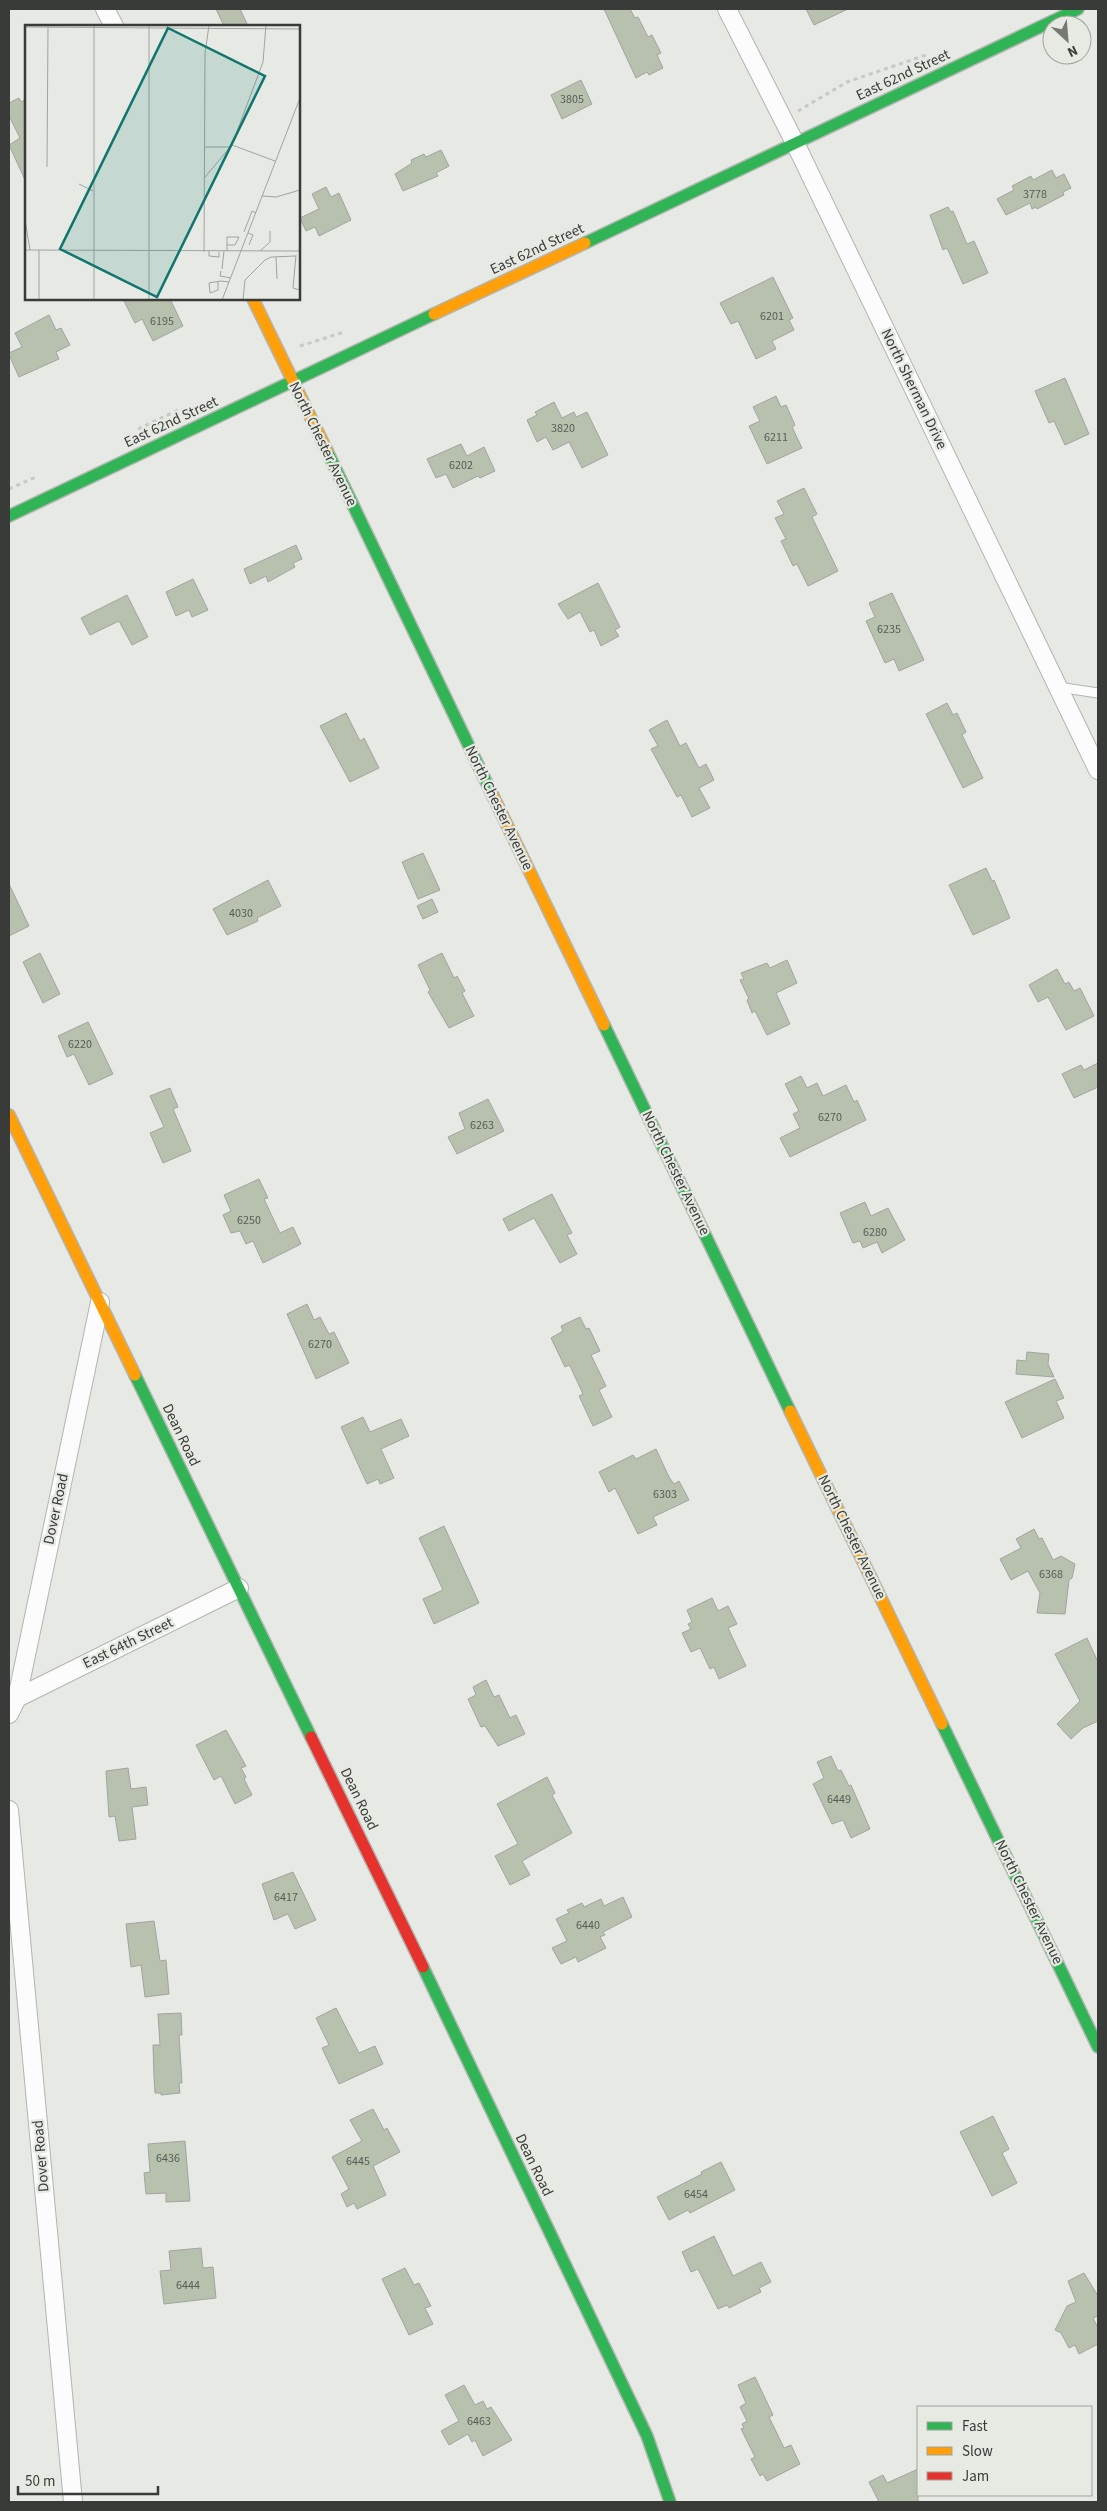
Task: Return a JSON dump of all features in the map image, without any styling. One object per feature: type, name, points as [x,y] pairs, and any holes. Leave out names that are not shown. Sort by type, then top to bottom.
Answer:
[{"type":"street","points":[[105,9],[113,25]]},
{"type":"street","name":"North Sherman Drive","points":[[727,9],[795,144],[1098,770]]},
{"type":"street","name":"East 62nd Street","points":[[9,516],[1078,9]]},
{"type":"street","name":"North Chester Avenue","points":[[252,300],[1098,2047]]},
{"type":"street","name":"Dean Road","points":[[9,1115],[415,1949],[647,2436],[670,2502]]},
{"type":"street","name":"Dover Road","points":[[13,1706],[100,1302]]},
{"type":"street","name":"East 64th Street","points":[[13,1706],[239,1588]]},
{"type":"street","name":"Dover Road","points":[[9,1810],[73,2502]]},
{"type":"lane","points":[[1058,687],[1098,693]]},
{"type":"path","points":[[794,115],[847,82],[932,52]]},
{"type":"building","points":[[216,9],[240,9],[248,25],[224,25]]},
{"type":"building","points":[[604,9],[630,9],[635,18],[638,17],[648,37],[652,35],[661,53],[657,55],[663,68],[649,75],[647,72],[636,78]]},
{"type":"building","points":[[806,9],[848,9],[814,25]]},
{"type":"building","points":[[581,80],[592,104],[562,119],[551,95]]},
{"type":"building","points":[[19,98],[21,102],[25,100],[25,180],[9,145],[20,138],[9,116],[9,103]]},
{"type":"building","points":[[441,150],[449,166],[436,173],[438,176],[403,191],[395,174],[412,163],[411,160],[424,154],[426,157]]},
{"type":"building","points":[[1052,170],[1056,178],[1064,174],[1071,188],[1063,192],[1064,195],[1037,209],[1036,207],[1032,209],[1030,203],[1006,215],[997,199],[1014,190],[1012,186],[1031,176],[1033,180]]},
{"type":"building","points":[[326,187],[331,197],[339,193],[351,220],[319,236],[315,227],[306,231],[300,218],[319,209],[312,194]]},
{"type":"building","points":[[948,207],[951,212],[953,211],[967,244],[974,241],[988,273],[963,284],[947,248],[943,250],[930,215]]},
{"type":"building","points":[[773,277],[793,318],[789,320],[794,330],[772,341],[776,349],[756,359],[738,321],[731,324],[720,303]]},
{"type":"building","points":[[124,300],[170,300],[183,326],[153,341],[142,319],[135,323]]},
{"type":"building","points":[[49,315],[56,330],[61,328],[70,345],[56,352],[59,359],[19,377],[9,355],[9,353],[22,347],[15,333]]},
{"type":"building","points":[[1065,378],[1089,434],[1065,445],[1054,421],[1049,423],[1035,391]]},
{"type":"building","points":[[776,396],[781,407],[786,405],[795,425],[792,427],[802,448],[767,464],[749,426],[760,421],[753,407]]},
{"type":"building","points":[[554,402],[562,418],[574,412],[576,417],[587,412],[608,455],[582,468],[569,442],[553,450],[546,437],[537,442],[527,420],[537,415],[535,412]]},
{"type":"building","points":[[461,444],[467,456],[484,447],[495,471],[480,478],[478,476],[453,488],[446,474],[436,478],[427,459]]},
{"type":"building","points":[[804,488],[817,514],[812,517],[838,571],[808,586],[797,564],[793,566],[781,541],[786,539],[775,518],[784,514],[777,501]]},
{"type":"building","points":[[296,545],[302,559],[293,563],[295,567],[268,582],[266,576],[250,584],[244,569]]},
{"type":"building","points":[[193,579],[208,610],[192,617],[189,610],[176,616],[166,592]]},
{"type":"building","points":[[598,583],[620,627],[615,630],[619,636],[601,646],[594,630],[590,632],[580,612],[568,619],[558,604]]},
{"type":"building","points":[[892,593],[924,660],[899,671],[894,659],[885,663],[866,621],[875,617],[869,603]]},
{"type":"building","points":[[127,595],[148,637],[132,645],[119,621],[90,635],[81,618]]},
{"type":"building","points":[[947,703],[953,715],[957,713],[966,732],[962,735],[983,778],[963,788],[926,714]]},
{"type":"building","points":[[346,713],[360,741],[364,738],[379,768],[350,782],[320,726]]},
{"type":"building","points":[[667,720],[680,746],[686,743],[699,768],[706,764],[714,780],[699,788],[710,808],[692,817],[681,795],[677,797],[651,749],[658,746],[649,730]]},
{"type":"building","points":[[423,853],[440,890],[418,899],[402,862]]},
{"type":"building","points":[[986,868],[992,881],[994,880],[1010,918],[973,935],[949,885]]},
{"type":"building","points":[[268,880],[281,906],[257,918],[258,921],[227,935],[213,909]]},
{"type":"building","points":[[9,884],[29,926],[9,936]]},
{"type":"building","points":[[432,899],[438,912],[423,919],[417,906]]},
{"type":"building","points":[[40,953],[60,994],[43,1003],[23,962]]},
{"type":"building","points":[[442,953],[454,978],[457,976],[465,991],[462,993],[474,1016],[449,1028],[428,992],[430,990],[418,965]]},
{"type":"building","points":[[787,960],[797,983],[776,993],[790,1024],[767,1035],[755,1011],[752,1013],[747,1000],[749,999],[740,980],[744,979],[741,973],[767,963],[770,968]]},
{"type":"building","points":[[1057,969],[1065,984],[1069,982],[1074,991],[1080,988],[1094,1016],[1066,1030],[1048,997],[1038,1002],[1029,985]]},
{"type":"building","points":[[88,1022],[113,1074],[89,1085],[74,1054],[67,1057],[58,1036]]},
{"type":"building","points":[[1098,1063],[1098,1087],[1074,1098],[1062,1074],[1081,1065],[1084,1070]]},
{"type":"building","points":[[801,1076],[807,1088],[817,1083],[823,1096],[846,1085],[854,1102],[857,1100],[866,1120],[790,1157],[780,1138],[800,1128],[793,1114],[799,1111],[785,1084]]},
{"type":"building","points":[[170,1088],[178,1107],[173,1109],[191,1151],[163,1163],[150,1133],[164,1127],[150,1096]]},
{"type":"building","points":[[488,1099],[504,1131],[457,1154],[448,1137],[465,1129],[459,1113]]},
{"type":"building","points":[[259,1179],[268,1198],[264,1199],[280,1233],[293,1227],[301,1244],[263,1263],[253,1241],[246,1244],[240,1231],[231,1233],[223,1215],[231,1211],[224,1195]]},
{"type":"building","points":[[552,1194],[572,1233],[567,1235],[577,1254],[560,1263],[534,1218],[509,1231],[503,1219]]},
{"type":"building","points":[[865,1202],[871,1216],[888,1208],[905,1240],[882,1253],[877,1242],[863,1248],[860,1241],[853,1243],[840,1213]]},
{"type":"building","points":[[307,1304],[314,1320],[320,1317],[329,1334],[334,1332],[349,1363],[316,1379],[287,1314]]},
{"type":"building","points":[[580,1317],[586,1329],[589,1328],[600,1351],[591,1355],[606,1386],[599,1390],[612,1417],[593,1426],[579,1396],[583,1394],[571,1368],[569,1365],[565,1367],[551,1338],[563,1331],[561,1326]]},
{"type":"building","points":[[1027,1352],[1049,1354],[1048,1364],[1054,1377],[1016,1374],[1017,1360],[1026,1361]]},
{"type":"building","points":[[1055,1379],[1064,1398],[1056,1401],[1064,1418],[1022,1438],[1005,1402]]},
{"type":"building","points":[[363,1417],[370,1432],[401,1419],[409,1436],[381,1449],[394,1478],[380,1484],[378,1479],[367,1484],[341,1427]]},
{"type":"building","points":[[656,1449],[669,1477],[674,1484],[679,1481],[689,1500],[653,1517],[657,1525],[638,1534],[615,1488],[609,1492],[599,1472],[633,1455],[636,1459]]},
{"type":"building","points":[[444,1526],[479,1603],[434,1624],[423,1599],[443,1590],[419,1538]]},
{"type":"building","points":[[1034,1529],[1039,1539],[1042,1538],[1053,1560],[1061,1556],[1075,1564],[1072,1578],[1069,1580],[1065,1614],[1037,1613],[1040,1593],[1028,1571],[1011,1580],[1000,1559],[1021,1548],[1016,1539]]},
{"type":"building","points":[[712,1598],[718,1611],[728,1606],[737,1624],[728,1628],[746,1666],[719,1679],[714,1667],[710,1669],[700,1648],[691,1652],[682,1633],[691,1629],[688,1624],[692,1622],[687,1610]]},
{"type":"building","points":[[1087,1638],[1098,1662],[1098,1721],[1083,1728],[1071,1739],[1057,1724],[1080,1701],[1055,1654]]},
{"type":"building","points":[[486,1680],[494,1697],[499,1695],[510,1718],[516,1715],[525,1734],[498,1746],[485,1726],[481,1727],[468,1699],[476,1695],[473,1687]]},
{"type":"building","points":[[226,1730],[246,1766],[241,1768],[252,1795],[235,1804],[221,1776],[214,1780],[196,1745]]},
{"type":"building","points":[[831,1756],[838,1771],[841,1770],[849,1786],[851,1785],[870,1829],[851,1838],[843,1820],[832,1824],[813,1784],[824,1778],[817,1762]]},
{"type":"building","points":[[128,1768],[131,1789],[146,1787],[148,1805],[132,1807],[136,1839],[119,1841],[115,1816],[109,1817],[106,1771]]},
{"type":"building","points":[[547,1777],[555,1793],[552,1795],[572,1833],[522,1861],[530,1875],[510,1885],[495,1856],[518,1844],[497,1804]]},
{"type":"building","points":[[293,1872],[316,1920],[295,1929],[288,1914],[274,1920],[262,1884]]},
{"type":"building","points":[[623,1897],[632,1917],[603,1932],[605,1935],[600,1937],[606,1948],[578,1962],[576,1957],[561,1964],[552,1948],[567,1941],[556,1919],[569,1913],[567,1910],[582,1903],[584,1907],[601,1899],[604,1906]]},
{"type":"building","points":[[154,1921],[160,1961],[166,1960],[169,1994],[145,1997],[141,1965],[131,1967],[126,1924]]},
{"type":"building","points":[[336,2008],[359,2053],[375,2046],[383,2064],[339,2084],[322,2048],[329,2045],[316,2018]]},
{"type":"building","points":[[181,2013],[182,2035],[179,2035],[182,2083],[179,2083],[180,2093],[161,2095],[161,2093],[155,2093],[154,2075],[153,2045],[160,2045],[158,2014]]},
{"type":"building","points":[[373,2109],[384,2130],[387,2128],[400,2152],[373,2166],[386,2195],[357,2209],[354,2203],[347,2207],[341,2194],[349,2189],[332,2157],[362,2141],[350,2120]]},
{"type":"building","points":[[993,2116],[1009,2149],[1002,2153],[1017,2183],[992,2196],[960,2132]]},
{"type":"building","points":[[185,2141],[190,2201],[166,2202],[166,2193],[146,2194],[144,2173],[150,2172],[148,2144]]},
{"type":"building","points":[[721,2162],[735,2190],[690,2213],[688,2210],[669,2220],[657,2197]]},
{"type":"building","points":[[714,2236],[733,2276],[761,2262],[771,2282],[759,2288],[761,2292],[729,2308],[727,2305],[718,2309],[698,2269],[691,2272],[682,2252]]},
{"type":"building","points":[[201,2248],[203,2268],[213,2267],[216,2298],[164,2304],[160,2271],[171,2270],[169,2251]]},
{"type":"building","points":[[405,2268],[414,2285],[419,2283],[431,2306],[425,2308],[433,2324],[409,2335],[382,2279]]},
{"type":"building","points":[[1084,2273],[1098,2296],[1098,2316],[1093,2318],[1098,2328],[1098,2344],[1079,2354],[1075,2345],[1069,2348],[1061,2333],[1055,2330],[1067,2306],[1076,2302],[1068,2281]]},
{"type":"building","points":[[755,2377],[773,2415],[769,2417],[784,2448],[791,2445],[800,2464],[767,2481],[763,2474],[760,2476],[751,2459],[755,2457],[741,2429],[744,2428],[742,2424],[747,2421],[740,2407],[746,2403],[738,2385]]},
{"type":"building","points":[[464,2385],[475,2405],[483,2401],[487,2409],[491,2407],[512,2440],[483,2456],[475,2440],[472,2442],[468,2434],[449,2445],[441,2431],[459,2421],[445,2395]]},
{"type":"building","points":[[917,2469],[918,2502],[879,2502],[869,2482],[883,2475],[887,2483]]},
{"type":"traffic: fast","points":[[585,243],[1078,9]]},
{"type":"traffic: fast","points":[[9,516],[434,314]]},
{"type":"traffic: fast","points":[[327,451],[493,796]]},
{"type":"traffic: fast","points":[[604,1025],[790,1411]]},
{"type":"traffic: fast","points":[[135,1375],[311,1737]]},
{"type":"traffic: fast","points":[[942,1724],[1098,2047]]},
{"type":"traffic: fast","points":[[423,1967],[647,2436],[670,2502]]},
{"type":"traffic: slow","points":[[434,314],[585,243]]},
{"type":"traffic: slow","points":[[253,300],[327,451]]},
{"type":"traffic: slow","points":[[493,796],[604,1025]]},
{"type":"traffic: slow","points":[[9,1115],[135,1375]]},
{"type":"traffic: slow","points":[[790,1411],[942,1724]]},
{"type":"traffic: jam","points":[[311,1737],[423,1967]]}]
